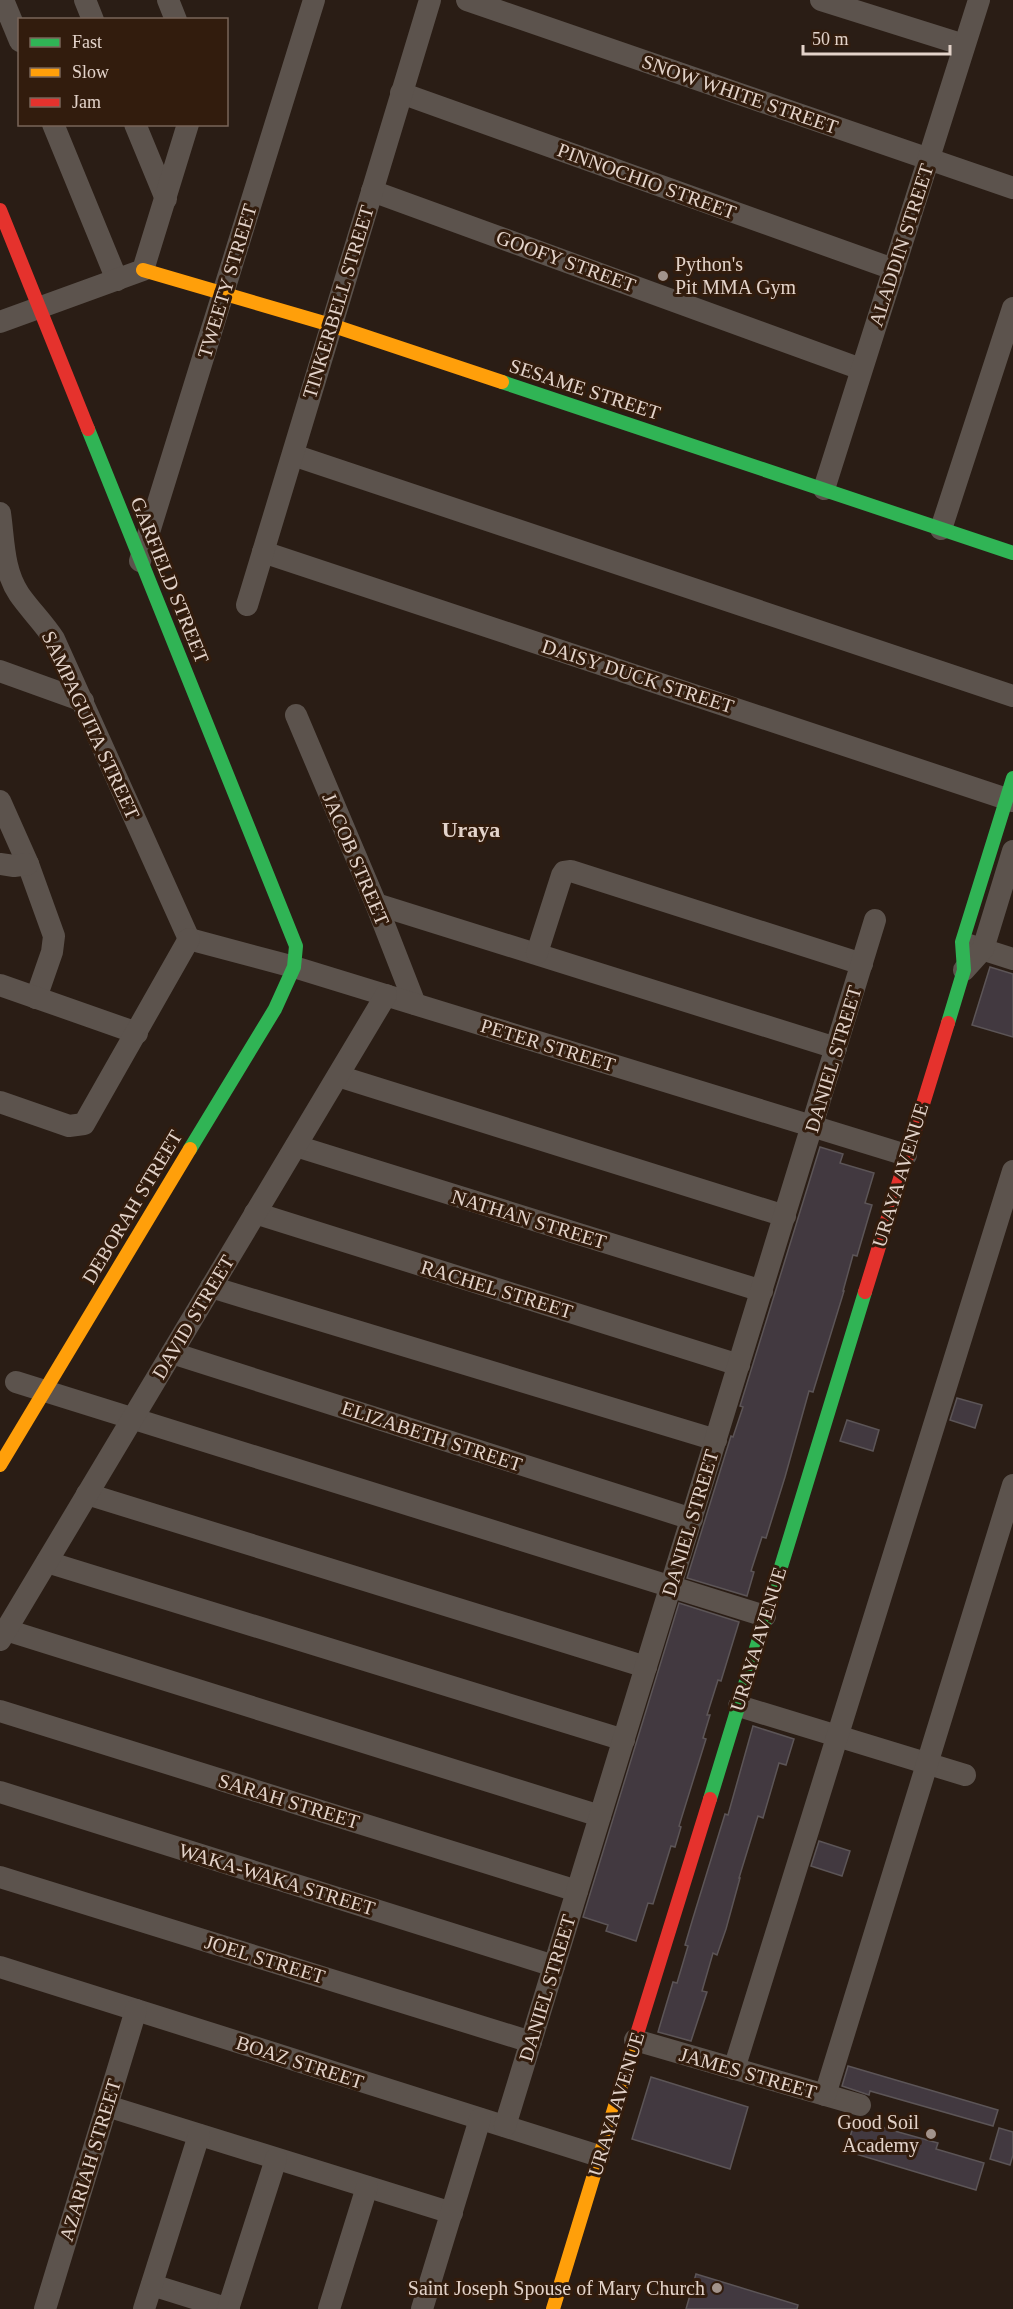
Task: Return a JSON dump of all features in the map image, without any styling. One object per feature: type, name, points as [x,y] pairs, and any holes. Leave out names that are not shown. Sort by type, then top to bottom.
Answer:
[{"type":"street","points":[[3,0],[18,36]]},
{"type":"street","points":[[85,0],[92,18]]},
{"type":"street","points":[[168,0],[175,18]]},
{"type":"street","name":"TWEETY STREET","points":[[140,561],[314,0]]},
{"type":"street","name":"TINKERBELL STREET","points":[[247,605],[429,0]]},
{"type":"street","name":"SNOW WHITE STREET","points":[[467,0],[1013,188]]},
{"type":"street","points":[[822,0],[857,5],[964,45]]},
{"type":"street","name":"ALADDIN STREET","points":[[824,489],[979,0]]},
{"type":"street","name":"PINNOCHIO STREET","points":[[401,93],[893,269]]},
{"type":"street","points":[[54,126],[117,280]]},
{"type":"street","points":[[136,126],[166,199]]},
{"type":"street","points":[[0,322],[143,270],[188,126]]},
{"type":"street","name":"GOOFY STREET","points":[[372,191],[861,369]]},
{"type":"street","name":"GARFIELD STREET","points":[[0,210],[293,936],[296,946],[294,967]]},
{"type":"street","name":"SESAME STREET","points":[[143,270],[332,325],[1013,553]]},
{"type":"street","points":[[941,529],[1013,308]]},
{"type":"street","points":[[292,454],[1013,696]]},
{"type":"street","name":"SAMPAGUITA STREET","points":[[0,513],[4,558],[10,576],[19,594],[42,620],[54,639],[189,939]]},
{"type":"street","name":"DAISY DUCK STREET","points":[[263,552],[1011,792]]},
{"type":"street","points":[[0,671],[83,701]]},
{"type":"street","name":"JACOB STREET","points":[[296,715],[376,904],[415,1004]]},
{"type":"street","name":"URAYA AVENUE","points":[[553,2309],[972,946],[1011,792]]},
{"type":"street","points":[[1,805],[28,864],[54,936],[52,952],[36,998]]},
{"type":"street","name":"URAYA AVENUE","points":[[972,946],[1013,851]]},
{"type":"street","points":[[0,864],[14,866],[28,864]]},
{"type":"street","points":[[537,953],[562,875],[564,872],[571,871],[862,964]]},
{"type":"street","points":[[376,904],[836,1048]]},
{"type":"street","name":"DANIEL STREET","points":[[505,2126],[875,920]]},
{"type":"street","points":[[0,1102],[69,1125],[78,1126],[86,1121],[189,939]]},
{"type":"street","name":"PETER STREET","points":[[189,939],[294,967],[906,1155]]},
{"type":"street","points":[[972,946],[1013,959]]},
{"type":"street","name":"DEBORAH STREET","points":[[0,1465],[275,1009],[294,967]]},
{"type":"street","points":[[0,985],[137,1033]]},
{"type":"street","name":"DAVID STREET","points":[[3,1635],[386,995]]},
{"type":"street","points":[[338,1076],[785,1216]]},
{"type":"street","name":"NATHAN STREET","points":[[296,1146],[762,1291]]},
{"type":"street","points":[[734,2069],[1013,1171]]},
{"type":"street","name":"RACHEL STREET","points":[[255,1214],[739,1365]]},
{"type":"street","points":[[212,1287],[716,1440]]},
{"type":"street","name":"ELIZABETH STREET","points":[[172,1353],[692,1519]]},
{"type":"street","points":[[16,1382],[765,1616]]},
{"type":"street","points":[[825,2095],[1013,1485]]},
{"type":"street","points":[[87,1494],[646,1667]]},
{"type":"street","points":[[47,1562],[624,1740]]},
{"type":"street","points":[[3,1635],[600,1816]]},
{"type":"street","points":[[739,1706],[966,1775]]},
{"type":"street","name":"SARAH STREET","points":[[0,1711],[577,1891]]},
{"type":"street","name":"WAKA-WAKA STREET","points":[[0,1792],[554,1966]]},
{"type":"street","name":"JOEL STREET","points":[[0,1877],[531,2042]]},
{"type":"street","name":"BOAZ STREET","points":[[0,1967],[599,2156]]},
{"type":"street","name":"AZARIAH STREET","points":[[45,2309],[136,2010]]},
{"type":"street","name":"JAMES STREET","points":[[635,2040],[860,2105]]},
{"type":"street","points":[[107,2106],[452,2213]]},
{"type":"street","points":[[422,2309],[480,2119]]},
{"type":"street","points":[[144,2309],[199,2135]]},
{"type":"street","points":[[152,2285],[228,2309],[276,2158]]},
{"type":"street","points":[[329,2309],[367,2187]]},
{"type":"building","points":[[990,967],[1013,974],[1013,1037],[972,1025]]},
{"type":"building","points":[[820,1147],[843,1154],[840,1163],[874,1173],[865,1203],[872,1205],[857,1256],[853,1255],[813,1392],[809,1391],[766,1538],[762,1537],[751,1571],[754,1572],[747,1596],[687,1578],[731,1436],[733,1437],[743,1407],[740,1406]]},
{"type":"building","points":[[957,1398],[982,1405],[975,1428],[950,1420]]},
{"type":"building","points":[[847,1420],[879,1430],[873,1451],[840,1441]]},
{"type":"building","points":[[679,1603],[739,1622],[721,1681],[718,1680],[707,1715],[710,1715],[703,1738],[706,1739],[679,1826],[681,1827],[675,1847],[671,1846],[653,1904],[648,1903],[636,1941],[606,1931],[608,1925],[583,1917]]},
{"type":"building","points":[[753,1726],[794,1739],[786,1765],[779,1763],[763,1818],[758,1816],[726,1929],[717,1955],[713,1953],[702,1991],[707,1992],[691,2041],[658,2032],[673,1982],[677,1983],[688,1946],[685,1945],[725,1814],[728,1815]]},
{"type":"building","points":[[819,1841],[850,1851],[842,1876],[811,1866]]},
{"type":"building","points":[[848,2066],[998,2110],[993,2126],[870,2091],[869,2095],[842,2086]]},
{"type":"building","points":[[651,2077],[748,2107],[730,2169],[632,2139]]},
{"type":"building","points":[[855,2120],[938,2143],[936,2149],[984,2163],[976,2190],[846,2151]]},
{"type":"building","points":[[999,2128],[1013,2132],[1013,2155],[1010,2165],[990,2159]]},
{"type":"building","name":"Saint Joseph Spouse of Mary Church","points":[[696,2274],[798,2305],[797,2309],[686,2309]]},
{"type":"traffic: fast","points":[[502,382],[1013,553]]},
{"type":"traffic: fast","points":[[88,429],[296,946],[294,967],[275,1009],[190,1149]]},
{"type":"traffic: fast","points":[[948,1023],[964,970],[962,942],[1013,778]]},
{"type":"traffic: fast","points":[[710,1799],[865,1292]]},
{"type":"traffic: slow","points":[[143,270],[331,325],[502,382]]},
{"type":"traffic: slow","points":[[0,1465],[190,1149]]},
{"type":"traffic: slow","points":[[553,2309],[637,2034]]},
{"type":"traffic: jam","points":[[0,210],[88,429]]},
{"type":"traffic: jam","points":[[865,1292],[948,1023]]},
{"type":"traffic: jam","points":[[637,2034],[710,1799]]},
{"type":"place","name":"Python's Pit MMA Gym","points":[[663,276]]},
{"type":"place","name":"Good Soil Academy","points":[[931,2134]]},
{"type":"place","name":"Saint Joseph Spouse of Mary Church","points":[[717,2288]]},
{"type":"district","name":"Uraya","points":[[471,829]]}]
